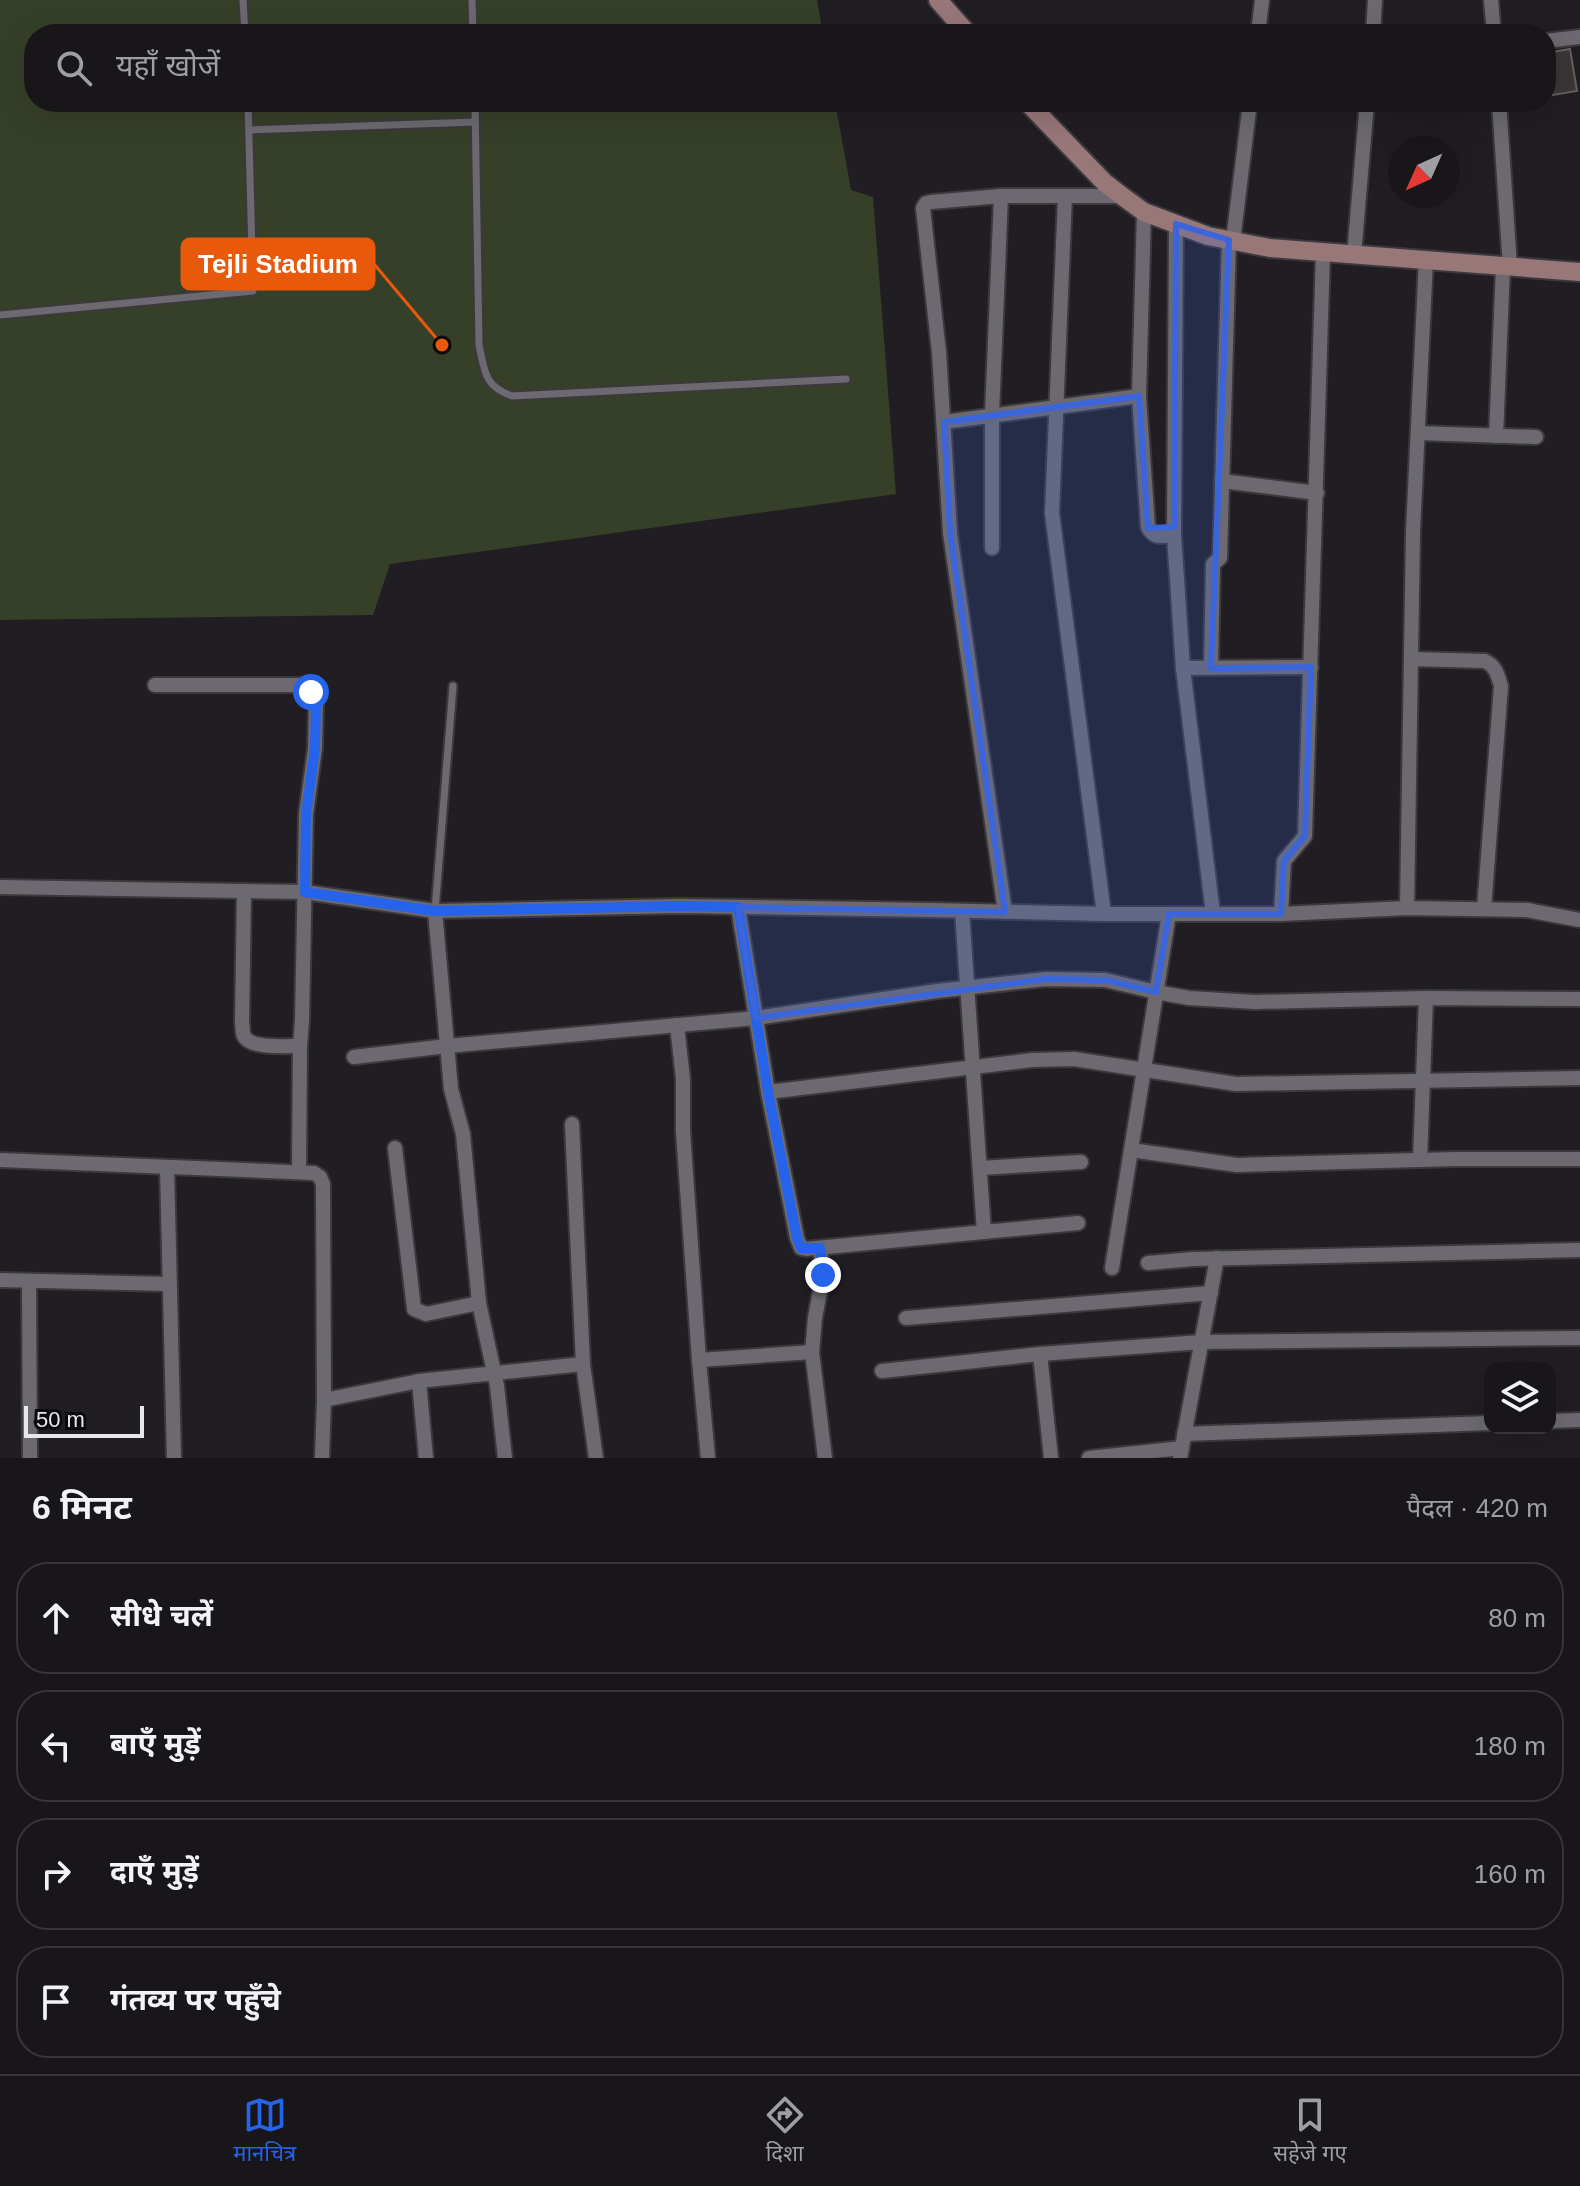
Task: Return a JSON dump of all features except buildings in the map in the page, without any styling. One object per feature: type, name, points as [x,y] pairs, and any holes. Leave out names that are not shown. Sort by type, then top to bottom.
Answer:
[{"type":"street","points":[[938,0],[959,24]]},
{"type":"street","points":[[1259,24],[1262,0]]},
{"type":"street","points":[[1374,24],[1375,0]]},
{"type":"street","points":[[1491,0],[1493,24]]},
{"type":"street","points":[[1556,40],[1580,37]]},
{"type":"street","points":[[1037,112],[1105,183],[1144,212],[1208,236],[1270,248],[1580,272]]},
{"type":"street","points":[[1211,668],[1213,564],[1220,558],[1231,241],[1249,112]]},
{"type":"street","points":[[1354,255],[1366,112]]},
{"type":"street","points":[[1496,436],[1506,266],[1499,112]]},
{"type":"street","points":[[1005,912],[950,533],[939,352],[923,208],[931,202],[1001,196],[1122,196]]},
{"type":"street","points":[[992,548],[992,415],[1001,196]]},
{"type":"street","points":[[1065,196],[1052,513],[1104,914]]},
{"type":"street","points":[[1144,212],[1139,396],[1148,527],[1156,537],[1174,535]]},
{"type":"street","points":[[1176,224],[1174,535],[1183,668],[1213,914]]},
{"type":"street","points":[[1281,914],[1284,861],[1305,836],[1323,252]]},
{"type":"street","points":[[1407,908],[1413,531],[1426,259]]},
{"type":"street","points":[[944,422],[1139,396]]},
{"type":"street","points":[[1418,433],[1536,437]]},
{"type":"street","points":[[1222,481],[1317,493]]},
{"type":"street","points":[[1411,659],[1485,661],[1497,672],[1501,686],[1484,909]]},
{"type":"street","points":[[1183,668],[1311,667]]},
{"type":"street","points":[[155,685],[300,685],[311,692],[316,704],[315,748],[306,814],[299,1172]]},
{"type":"street","points":[[0,887],[305,892],[435,911],[679,906],[1281,914],[1407,908],[1527,910],[1580,920]]},
{"type":"street","points":[[244,891],[244,1036],[256,1045],[300,1046]]},
{"type":"street","points":[[738,907],[768,1092],[801,1248],[1078,1223]]},
{"type":"street","points":[[435,911],[451,1089],[463,1134],[479,1303],[497,1386],[505,1458]]},
{"type":"street","points":[[962,911],[984,1232]]},
{"type":"street","points":[[1112,1268],[1169,914]]},
{"type":"street","points":[[354,1057],[756,1018],[968,987],[1046,979],[1105,980],[1189,998],[1255,1002],[1426,998],[1580,999]]},
{"type":"street","points":[[1420,1160],[1426,998]]},
{"type":"street","points":[[677,1025],[708,1458]]},
{"type":"street","points":[[768,1092],[1032,1060],[1074,1059],[1236,1084],[1580,1078]]},
{"type":"street","points":[[572,1124],[583,1364],[596,1458]]},
{"type":"street","points":[[395,1148],[414,1309],[426,1314],[479,1303]]},
{"type":"street","points":[[1131,1150],[1237,1165],[1580,1159]]},
{"type":"street","points":[[0,1160],[299,1172],[314,1173],[320,1177],[323,1184],[322,1458]]},
{"type":"street","points":[[980,1168],[1081,1162]]},
{"type":"street","points":[[167,1167],[174,1458]]},
{"type":"street","points":[[820,1248],[823,1275],[812,1352],[825,1458]]},
{"type":"street","points":[[1148,1263],[1217,1258],[1580,1250]]},
{"type":"street","points":[[1182,1447],[1217,1258]]},
{"type":"street","points":[[0,1280],[169,1284]]},
{"type":"street","points":[[29,1281],[30,1458]]},
{"type":"street","points":[[906,1318],[1211,1293]]},
{"type":"street","points":[[882,1371],[1040,1354],[1201,1342],[1580,1338]]},
{"type":"street","points":[[699,1360],[812,1352]]},
{"type":"street","points":[[1040,1354],[1051,1458]]},
{"type":"street","points":[[324,1400],[419,1381],[583,1364]]},
{"type":"street","points":[[419,1381],[426,1458]]},
{"type":"street","points":[[1556,1421],[1580,1420]]},
{"type":"street","points":[[1089,1458],[1182,1447],[1484,1423]]},
{"type":"lane","points":[[243,0],[244,24]]},
{"type":"lane","points":[[472,0],[473,24]]},
{"type":"lane","points":[[0,315],[253,291],[249,112]]},
{"type":"lane","points":[[475,112],[479,345],[488,379],[498,391],[512,396],[846,379]]},
{"type":"lane","points":[[250,130],[475,122]]},
{"type":"lane","points":[[435,911],[453,686]]},
{"type":"highlighted area","points":[[1176,224],[1229,240],[1211,668],[1311,667],[1305,836],[1284,861],[1281,914],[1169,914],[1156,992],[1105,980],[1046,979],[756,1018],[738,907],[1005,912],[950,533],[944,422],[1139,396],[1148,528],[1174,527]]},
{"type":"green space","points":[[0,0],[817,0],[821,24],[24,24],[24,112],[837,112],[851,190],[873,197],[896,494],[390,564],[373,615],[0,620]]},
{"type":"place","name":"Tejli Stadium","points":[[442,345]]},
{"type":"route","points":[[311,692],[316,704],[315,748],[306,814],[305,892],[435,911],[738,907],[768,1092],[797,1238],[801,1248],[820,1248],[823,1275]]}]
